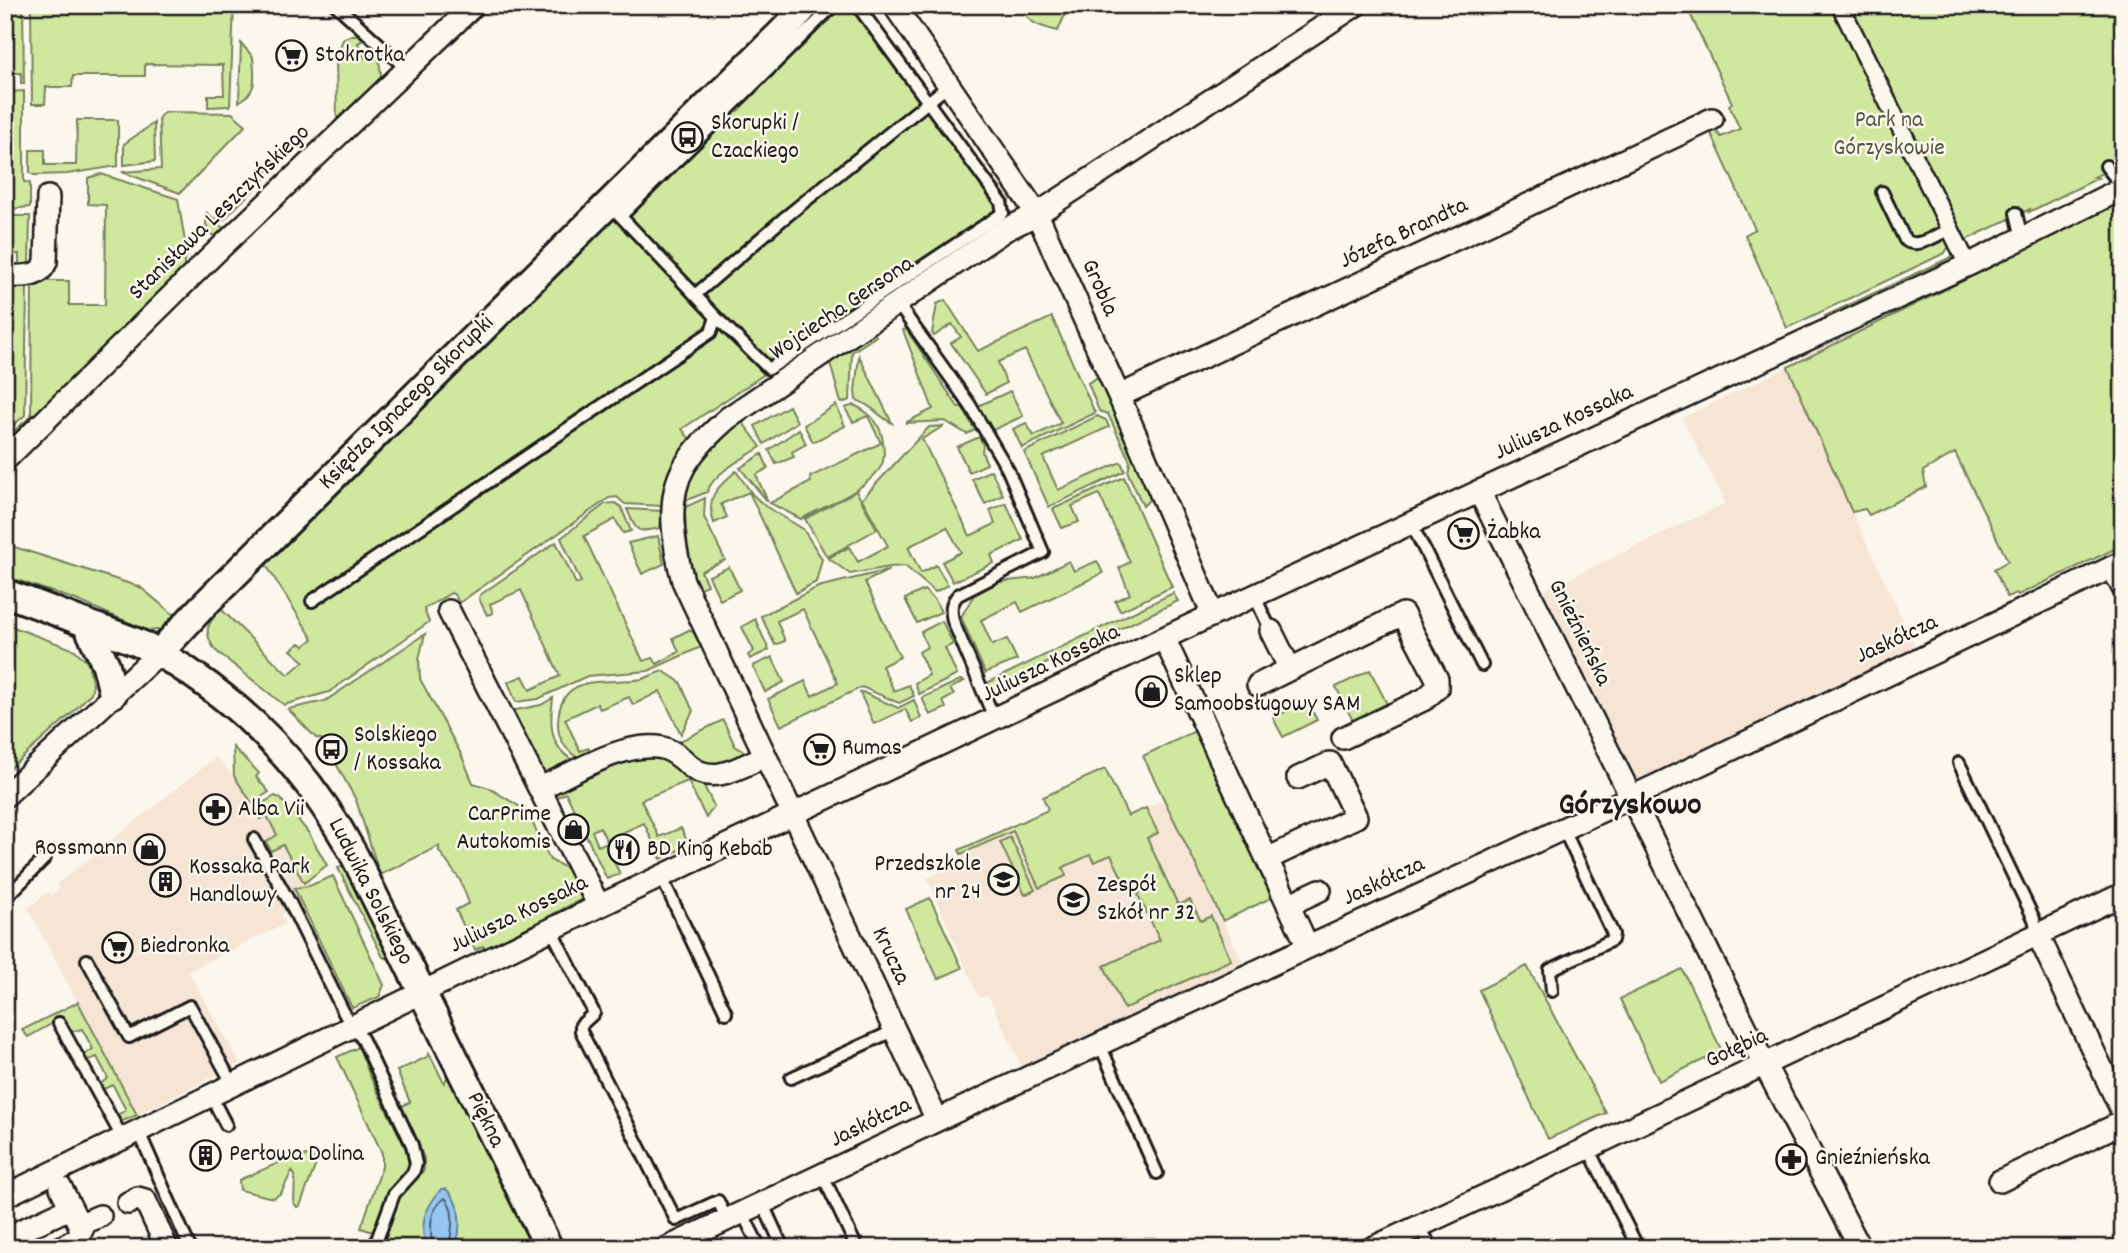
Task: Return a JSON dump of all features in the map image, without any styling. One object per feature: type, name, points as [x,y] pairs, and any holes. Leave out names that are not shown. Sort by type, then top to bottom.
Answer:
[{"type":"street","name":"Stanisława Leszczyńskiego","points":[[5,460],[223,245],[474,5]]},
{"type":"street","name":"Księdza Ignacego Skorupki","points":[[8,787],[159,653],[614,210],[806,5]]},
{"type":"street","name":"Grobla","points":[[894,5],[1037,214],[1213,615]]},
{"type":"street","name":"Wojciecha Gersona","points":[[795,814],[683,581],[673,527],[675,497],[683,469],[705,439],[728,418],[1005,230],[1037,214],[1356,5]]},
{"type":"street","points":[[1840,5],[1968,265]]},
{"type":"street","name":"Józefa Brandta","points":[[1119,396],[1712,120]]},
{"type":"street","name":"Juliusza Kossaka","points":[[5,1196],[57,1180],[131,1135],[551,929],[1213,615],[1968,265],[2123,188]]},
{"type":"street","points":[[5,276],[29,276],[43,269],[47,262],[48,197]]},
{"type":"street","name":"Gnieźnieńska","points":[[1479,491],[1630,797],[1860,1248]]},
{"type":"street","points":[[2117,565],[2123,588]]},
{"type":"street","name":"Jaskółcza","points":[[676,1236],[725,1206],[762,1202],[824,1175],[2117,565]]},
{"type":"street","name":"Ludwika Solskiego","points":[[5,593],[159,653],[221,695],[259,727],[317,793],[354,855],[422,991]]},
{"type":"street","points":[[449,611],[599,906]]},
{"type":"street","points":[[1258,685],[1403,614],[1437,679],[1437,688],[1425,699],[1343,738]]},
{"type":"street","points":[[86,623],[106,665],[113,694]]},
{"type":"street","points":[[1271,631],[1290,669]]},
{"type":"street","points":[[1164,638],[1308,947]]},
{"type":"street","points":[[540,788],[627,749],[662,748],[678,754],[693,769],[719,776],[765,756]]},
{"type":"street","points":[[1267,859],[1356,817],[1330,763],[1298,778]]},
{"type":"street","name":"Krucza","points":[[795,814],[937,1120]]},
{"type":"street","points":[[1288,905],[1320,890]]},
{"type":"street","name":"Gołębia","points":[[1372,1248],[2123,894]]},
{"type":"street","points":[[2038,935],[2123,1113]]},
{"type":"street","name":"Piękna","points":[[422,991],[549,1248]]},
{"type":"street","points":[[2000,1181],[2123,1122]]},
{"type":"street","points":[[57,1180],[75,1216],[81,1236],[60,1248]]},
{"type":"street","points":[[128,1203],[138,1198],[145,1200],[167,1248]]},
{"type":"street","points":[[5,1238],[75,1216],[100,1216]]},
{"type":"lane","points":[[336,5],[408,70]]},
{"type":"lane","points":[[834,5],[614,210],[769,369],[1003,213],[1001,202],[857,5]]},
{"type":"lane","points":[[695,295],[783,219],[949,85]]},
{"type":"lane","points":[[2106,166],[2123,188]]},
{"type":"lane","points":[[1882,192],[1905,240],[1910,244],[1919,244],[1952,228]]},
{"type":"lane","points":[[2016,213],[2022,238]]},
{"type":"lane","points":[[897,303],[970,405],[1008,470],[1043,552],[958,595],[952,601],[953,621],[995,720]]},
{"type":"lane","points":[[312,601],[711,332],[716,317]]},
{"type":"lane","points":[[1410,523],[1482,665]]},
{"type":"lane","points":[[1255,597],[1271,631]]},
{"type":"lane","points":[[1959,763],[2034,919],[2038,935]]},
{"type":"lane","points":[[1552,990],[1550,970],[1612,940],[1614,934],[1563,828]]},
{"type":"lane","points":[[254,839],[290,903],[351,1026],[363,1040],[412,1145],[415,1157],[413,1172],[394,1194],[374,1248]]},
{"type":"lane","points":[[5,899],[44,858]]},
{"type":"lane","points":[[662,876],[726,1013]]},
{"type":"lane","points":[[551,929],[594,1013],[581,1025],[581,1031],[676,1236]]},
{"type":"lane","points":[[87,960],[129,1037],[190,1006],[233,1085]]},
{"type":"lane","points":[[59,1023],[131,1135],[190,1248]]},
{"type":"lane","points":[[791,1078],[895,1030]]},
{"type":"lane","points":[[1100,1045],[1157,1172]]},
{"type":"lane","points":[[211,1096],[226,1125]]},
{"type":"lane","points":[[1588,1148],[1638,1248]]},
{"type":"lane","points":[[824,1175],[858,1248]]},
{"type":"lane","points":[[762,1202],[783,1248]]},
{"type":"lane","points":[[725,1206],[760,1248]]},
{"type":"lane","points":[[1420,1226],[1431,1248]]},
{"type":"shaded area","points":[[1788,367],[1915,646],[1875,680],[1630,797],[1531,597],[1726,503],[1682,418]]},
{"type":"shaded area","points":[[216,757],[272,818],[319,896],[281,914],[285,924],[188,971],[240,1063],[137,1115],[28,908],[48,892],[52,895],[60,889],[57,884]]},
{"type":"shaded area","name":"Zespół Szkół nr 32","points":[[1105,769],[1128,816],[1164,800],[1244,964],[1022,1066],[988,995],[979,998],[927,878],[964,861],[959,850],[1048,810],[1043,797]]},
{"type":"green space","points":[[5,5],[23,5],[24,84],[21,83],[21,73],[5,73]]},
{"type":"green space","points":[[31,5],[234,5],[230,106],[208,107],[208,95],[224,95],[223,65],[145,64],[145,76],[73,76],[72,87],[46,87],[45,104],[32,104]]},
{"type":"green space","points":[[830,5],[863,5],[1009,200],[1008,212],[682,429],[689,438],[671,470],[663,506],[625,504],[617,497],[609,498],[459,603],[451,593],[424,609],[429,622],[329,692],[284,705],[215,650],[208,628],[221,609],[288,675],[304,661],[291,650],[300,643],[304,646],[313,639],[266,565]]},
{"type":"green space","points":[[1023,5],[1069,5],[1058,31],[1031,21]]},
{"type":"green space","name":"Park na Górzyskowie","points":[[1686,5],[2123,5],[2123,163],[2029,212],[2030,209],[1947,249],[1945,253],[1787,328],[1745,235],[1755,229],[1711,133],[1716,131],[1721,137],[1740,129],[1729,105],[1732,103]]},
{"type":"green space","points":[[360,35],[366,39],[358,43],[365,58],[378,52],[382,82],[337,125],[336,54],[344,38]]},
{"type":"green space","points":[[241,43],[253,57],[254,77],[250,93],[239,102]]},
{"type":"green space","points":[[24,91],[24,182],[30,183],[30,207],[10,209],[9,194],[5,194],[5,188],[12,188],[6,92]]},
{"type":"green space","points":[[165,112],[232,113],[246,125],[180,193],[122,172],[161,169],[159,117]]},
{"type":"green space","points":[[77,120],[118,120],[118,166],[67,174],[30,173],[30,150],[45,150],[45,165],[76,165]]},
{"type":"green space","points":[[154,123],[155,161],[124,165],[124,144]]},
{"type":"green space","points":[[281,158],[283,161],[219,224],[228,233],[223,236],[212,235],[206,225],[207,213],[216,220]]},
{"type":"green space","points":[[101,174],[178,199],[187,254],[184,262],[185,273],[5,449],[5,439],[31,416],[32,281],[69,281],[69,305],[105,305],[106,205],[88,204],[88,178]]},
{"type":"green space","points":[[2123,194],[2123,545],[2018,595],[2016,593],[2007,597],[1994,569],[2008,561],[1955,453],[1923,471],[1926,487],[1869,515],[1865,509],[1852,512],[1788,367],[1995,265],[1992,258]]},
{"type":"green space","points":[[8,216],[30,216],[29,266],[19,267],[19,254],[5,254],[5,232],[9,232]]},
{"type":"green space","points":[[1951,257],[1953,260],[1830,320],[1825,316]]},
{"type":"green space","points":[[5,284],[27,286],[25,415],[5,433],[9,294],[5,294]]},
{"type":"green space","points":[[945,300],[978,351],[1052,317],[1095,413],[1022,448],[1013,429],[1026,423],[1034,436],[1061,423],[1025,350],[998,362],[1006,383],[986,394],[951,343],[961,337],[952,324],[934,336],[932,333],[937,304]]},
{"type":"green space","points":[[906,329],[958,407],[962,407],[975,430],[967,434],[945,421],[905,423],[933,409],[903,330]]},
{"type":"green space","points":[[874,331],[876,336],[852,352],[850,400],[841,403],[830,363],[832,357]]},
{"type":"green space","points":[[859,356],[892,423],[856,400]]},
{"type":"green space","points":[[1098,377],[1150,492],[1149,500],[1143,506],[1128,473],[1130,461],[1108,414],[1099,411],[1088,383]]},
{"type":"green space","points":[[1010,391],[1023,416],[991,431],[978,406]]},
{"type":"green space","points":[[836,405],[845,426],[813,442],[804,425]]},
{"type":"green space","points":[[854,405],[872,417],[878,425],[884,448],[880,468],[865,484],[801,519],[770,503],[811,482],[810,477],[881,443],[868,416],[853,422],[845,408]]},
{"type":"green space","points":[[789,406],[797,422],[764,444],[755,426]]},
{"type":"green space","points":[[1097,416],[1106,420],[1109,427],[1043,457],[1058,490],[1121,462],[1125,471],[1049,507],[1024,452]]},
{"type":"green space","points":[[741,420],[761,447],[723,472],[707,492],[682,502],[691,474],[703,455]]},
{"type":"green space","points":[[944,426],[922,439],[970,536],[995,524],[990,510],[1006,503],[1023,540],[991,555],[994,563],[953,582],[942,562],[961,552],[947,527],[908,547],[921,573],[936,565],[948,585],[935,592],[905,566],[850,574],[828,558],[849,547],[858,562],[888,546],[862,499],[929,427]]},
{"type":"green space","points":[[799,429],[806,444],[792,452],[794,457],[776,464],[769,450]]},
{"type":"green space","points":[[979,437],[987,464],[969,472],[957,447]]},
{"type":"green space","points":[[762,454],[768,468],[756,475],[768,502],[740,468]]},
{"type":"green space","points":[[991,470],[1003,495],[985,504],[972,479]]},
{"type":"green space","points":[[736,471],[753,495],[765,506],[803,529],[822,559],[816,582],[796,593],[749,492],[721,504],[727,517],[714,523],[711,506],[714,493]]},
{"type":"green space","points":[[1124,477],[1172,587],[1120,611],[1115,601],[1130,594],[1119,568],[1130,562],[1099,494],[1072,506],[1079,522],[1062,528],[1053,509]]},
{"type":"green space","points":[[856,491],[877,529],[827,557],[805,519]]},
{"type":"green space","points":[[705,498],[704,517],[725,560],[701,571],[707,585],[695,590],[689,577],[681,509]]},
{"type":"green space","points":[[615,503],[621,507],[631,531],[623,533],[615,519],[584,536],[643,661],[653,658],[657,664],[679,652],[673,638],[689,630],[694,633],[701,647],[648,671],[587,676],[538,699],[516,702],[508,682],[523,676],[530,690],[560,676],[521,590],[490,604],[493,613],[487,615],[479,599],[480,595],[556,542],[576,584],[581,582],[561,538],[605,504]]},
{"type":"green space","points":[[627,509],[662,511],[660,528],[638,529]]},
{"type":"green space","points":[[658,536],[664,564],[642,574],[628,543]]},
{"type":"green space","points":[[5,544],[140,587],[180,620],[164,629],[149,631],[76,600],[5,576]]},
{"type":"green space","points":[[1069,561],[1074,571],[1097,561],[1103,573],[1022,612],[1017,602],[981,620],[992,645],[1007,639],[1017,660],[985,673],[961,617],[974,595],[999,582],[1035,578]]},
{"type":"green space","points":[[729,567],[740,590],[720,600],[709,576]]},
{"type":"green space","points":[[889,570],[865,582],[900,657],[882,666],[894,691],[909,685],[914,696],[899,703],[862,687],[781,726],[768,699],[805,681],[812,696],[838,683],[803,609],[777,621],[785,641],[775,645],[761,616],[818,587]]},
{"type":"green space","points":[[924,590],[935,600],[941,612],[917,623],[905,599]]},
{"type":"green space","points":[[1173,593],[1178,601],[988,691],[985,684]]},
{"type":"green space","points":[[755,619],[769,650],[750,659],[748,655],[754,651],[742,627]]},
{"type":"green space","points":[[942,621],[953,644],[945,648],[957,675],[919,694],[915,683],[929,675],[919,652],[927,647],[921,632]]},
{"type":"green space","points":[[5,624],[75,650],[88,663],[93,685],[91,693],[72,713],[5,773]]},
{"type":"green space","points":[[425,634],[419,659],[420,679],[461,754],[473,783],[489,788],[527,811],[550,860],[570,870],[584,898],[486,949],[483,946],[475,950],[456,910],[469,903],[460,880],[439,851],[439,846],[380,875],[356,800],[334,760],[337,757],[324,740],[316,738],[288,709],[325,701]]},
{"type":"green space","points":[[772,657],[784,682],[765,692],[753,666]]},
{"type":"green space","points":[[1370,670],[1388,706],[1354,723],[1336,687]]},
{"type":"green space","points":[[663,671],[680,682],[693,711],[681,734],[660,691],[633,705],[629,697],[600,709],[597,704],[565,719],[580,751],[589,748],[593,756],[583,762],[564,745],[558,729],[561,705],[567,694],[576,687],[588,683],[642,679]]},
{"type":"green space","points":[[960,680],[964,681],[950,689],[954,695],[943,701],[946,708],[930,715],[922,698]]},
{"type":"green space","points":[[860,693],[898,708],[914,700],[921,718],[912,722],[905,709],[874,724]]},
{"type":"green space","points":[[553,698],[551,718],[557,744],[569,758],[578,763],[548,776],[543,774],[511,711],[541,705]]},
{"type":"green space","points":[[1307,701],[1317,720],[1283,737],[1273,718]]},
{"type":"green space","points":[[723,720],[735,746],[748,754],[728,765],[702,768],[676,743]]},
{"type":"green space","points":[[1195,731],[1275,896],[1223,921],[1143,756]]},
{"type":"green space","points":[[233,747],[259,773],[256,777],[269,792],[252,803],[234,776]]},
{"type":"green space","points":[[628,756],[666,757],[702,782],[714,806],[706,818],[688,781],[641,800],[659,837],[681,828],[689,845],[661,859],[644,823],[606,840],[600,827],[592,831],[598,846],[605,843],[620,874],[607,879],[566,793],[553,799],[554,792]]},
{"type":"green space","points":[[1105,769],[1128,816],[1146,808],[1158,833],[1147,838],[1178,905],[1190,900],[1201,921],[1211,916],[1231,960],[1124,1009],[1104,966],[1160,940],[1138,895],[1140,893],[1137,887],[1128,890],[1111,855],[1094,862],[1090,855],[1066,866],[1063,868],[1066,876],[1039,888],[1013,831],[961,854],[959,850],[1048,810],[1043,797]]},
{"type":"green space","points":[[275,796],[280,798],[308,832],[327,865],[304,883],[283,845],[271,851],[266,842],[277,835],[267,816],[260,819],[254,808]]},
{"type":"green space","points":[[1010,837],[1035,890],[1025,895],[1000,842]]},
{"type":"green space","points":[[347,864],[393,958],[383,957],[338,868]]},
{"type":"green space","points":[[333,876],[384,985],[379,997],[352,1008],[294,888],[309,886]]},
{"type":"green space","points":[[930,898],[962,968],[938,979],[906,909]]},
{"type":"green space","points":[[1527,966],[1606,1113],[1548,1139],[1479,990]]},
{"type":"green space","points":[[1682,969],[1722,1051],[1659,1081],[1620,999]]},
{"type":"green space","points":[[78,1002],[137,1115],[118,1123],[117,1115],[126,1110],[113,1085],[101,1090],[99,1085],[108,1078],[97,1057],[85,1061],[83,1056],[93,1049],[82,1029],[71,1032],[62,1018],[28,1037],[22,1030]]},
{"type":"green space","points":[[359,1047],[369,1074],[409,1155],[408,1165],[391,1189],[373,1232],[361,1228],[382,1167],[382,1153],[337,1057]]},
{"type":"green space","points":[[429,1053],[444,1083],[450,1072],[536,1248],[382,1248],[401,1194],[424,1170],[424,1158],[400,1107],[410,1102],[397,1071],[427,1057]]},
{"type":"green space","points":[[299,1154],[313,1158],[316,1164],[300,1206],[297,1207],[294,1203],[295,1176],[292,1171],[281,1193],[273,1198],[240,1190],[239,1180]]},
{"type":"water","points":[[441,1189],[446,1189],[458,1209],[457,1241],[455,1248],[425,1248],[425,1217],[430,1204]]},
{"type":"place","name":"Stokrotka","points":[[292,56]]},
{"type":"place","name":"Skorupki / Czackiego","points":[[688,138]]},
{"type":"place","name":"Żabka","points":[[1464,533]]},
{"type":"place","name":"Sklep Samoobsługowy SAM","points":[[1151,691]]},
{"type":"place","name":"Rumas","points":[[819,749]]},
{"type":"place","name":"Solskiego / Kossaka","points":[[331,750]]},
{"type":"place","name":"Alba Vii","points":[[215,810]]},
{"type":"place","name":"CarPrime Autokomis","points":[[574,829]]},
{"type":"place","name":"Rossmann","points":[[150,849]]},
{"type":"place","name":"BD King Kebab","points":[[624,850]]},
{"type":"place","name":"Przedszkole nr 24","points":[[1004,879]]},
{"type":"place","name":"Kossaka Park Handlowy","points":[[166,882]]},
{"type":"place","name":"Zespół Szkół nr 32","points":[[1074,900]]},
{"type":"place","name":"Biedronka","points":[[117,947]]},
{"type":"place","name":"Perłowa Dolina","points":[[206,1155]]},
{"type":"place","name":"Gnieźnieńska","points":[[1792,1159]]},
{"type":"district","name":"Górzyskowo","points":[[1630,807]]}]
